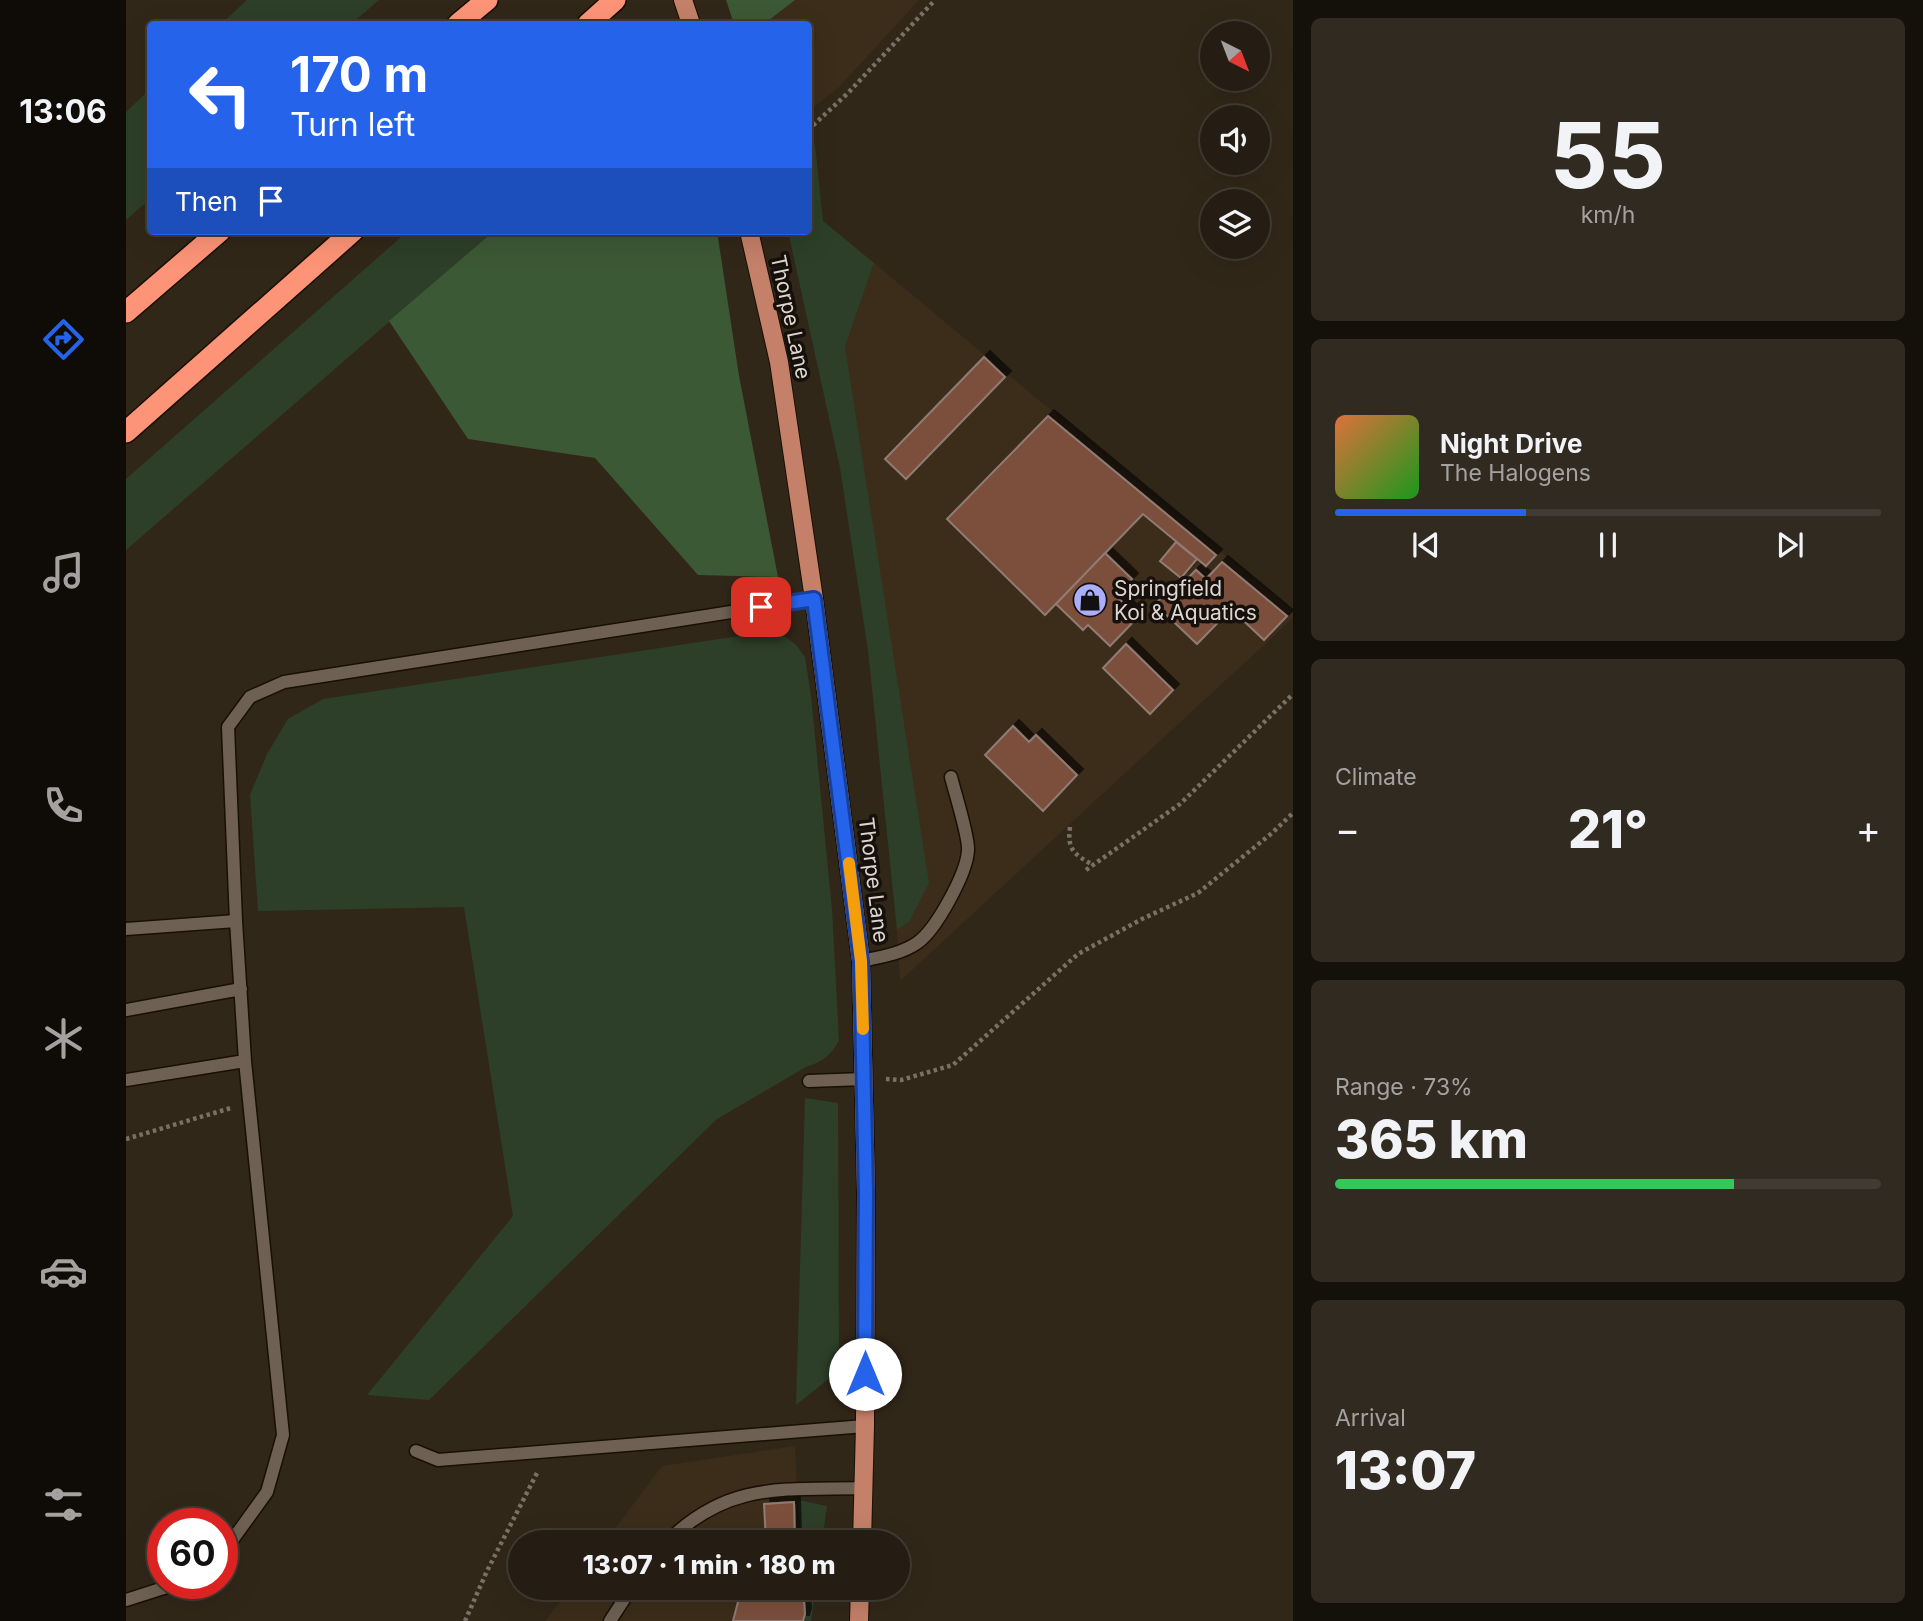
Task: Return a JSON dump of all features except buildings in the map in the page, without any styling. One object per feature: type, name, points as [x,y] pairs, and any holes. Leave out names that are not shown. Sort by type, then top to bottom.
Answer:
[{"type":"highway","points":[[462,21],[487,0]]},
{"type":"highway","points":[[591,21],[615,0]]},
{"type":"highway","points":[[126,312],[215,235]]},
{"type":"highway","points":[[126,432],[349,235]]},
{"type":"main road","points":[[683,0],[690,21]]},
{"type":"main road","name":"Thorpe Lane","points":[[750,235],[779,362],[814,599],[861,961],[866,1192],[862,1530]]},
{"type":"main road","points":[[859,1621],[860,1600]]},
{"type":"lane","points":[[238,1532],[267,1492],[283,1436],[248,1103],[236,921],[228,727],[250,697],[284,682],[814,599]]},
{"type":"lane","points":[[861,961],[905,950],[920,942],[937,922],[955,891],[968,850],[951,777]]},
{"type":"lane","points":[[126,929],[236,921]]},
{"type":"lane","points":[[126,1010],[241,989]]},
{"type":"lane","points":[[126,1080],[245,1061]]},
{"type":"lane","points":[[809,1081],[864,1079]]},
{"type":"lane","points":[[416,1451],[438,1460],[865,1426]]},
{"type":"lane","points":[[679,1530],[687,1522],[726,1500],[760,1491],[863,1488]]},
{"type":"lane","points":[[126,1600],[147,1593]]},
{"type":"lane","points":[[610,1621],[624,1600]]},
{"type":"path","points":[[812,126],[848,93],[935,0]]},
{"type":"path","points":[[1086,870],[1180,804],[1293,694]]},
{"type":"path","points":[[864,1079],[901,1080],[953,1065],[1078,954],[1142,919],[1198,893],[1293,813]]},
{"type":"path","points":[[1070,827],[1068,842],[1077,855],[1093,865]]},
{"type":"path","points":[[126,1139],[248,1103]]},
{"type":"path","points":[[465,1621],[547,1451]]},
{"type":"shaded area","points":[[795,0],[919,0],[839,87],[812,109],[812,21],[768,21]]},
{"type":"shaded area","points":[[874,263],[1293,612],[1293,618],[900,981],[897,930],[909,922],[845,347]]},
{"type":"shaded area","points":[[795,1446],[798,1530],[614,1530],[662,1466]]},
{"type":"shaded area","points":[[561,1600],[804,1600],[805,1614],[803,1621],[545,1621]]},
{"type":"green space","points":[[247,0],[379,0],[354,21],[224,21]]},
{"type":"green space","points":[[726,0],[795,0],[768,21],[733,21]]},
{"type":"green space","points":[[147,92],[147,202],[126,220],[126,112]]},
{"type":"green space","points":[[815,144],[823,221],[874,263],[845,347],[929,883],[909,922],[897,930],[868,650],[840,468],[789,235],[812,235],[812,147]]},
{"type":"green space","points":[[403,235],[489,235],[126,550],[126,479]]},
{"type":"green space","points":[[489,235],[718,235],[739,376],[778,577],[698,575],[595,458],[468,439],[389,321]]},
{"type":"green space","points":[[765,632],[783,635],[796,645],[805,657],[832,909],[839,1041],[821,1061],[717,1119],[429,1400],[367,1395],[513,1216],[464,907],[258,911],[250,795],[267,754],[288,719],[323,699]]},
{"type":"green space","points":[[805,1098],[838,1103],[839,1360],[831,1377],[796,1405]]},
{"type":"green space","points":[[798,1500],[827,1506],[824,1530],[799,1530]]},
{"type":"green space","points":[[803,1600],[814,1600],[811,1621],[803,1621]]},
{"type":"slow traffic","points":[[849,863],[861,961],[863,1029]]},
{"type":"place","name":"Springfield Koi & Aquatics","points":[[1090,600]]},
{"type":"route","points":[[761,607],[814,599],[861,961],[866,1192],[865,1374]]}]
